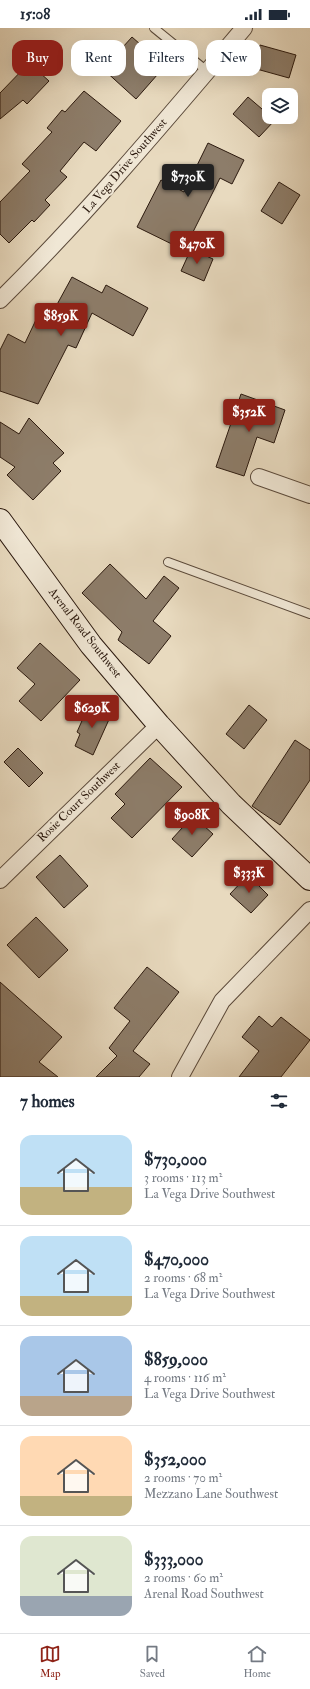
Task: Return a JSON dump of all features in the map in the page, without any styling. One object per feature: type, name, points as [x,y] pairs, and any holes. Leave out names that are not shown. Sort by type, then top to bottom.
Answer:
[{"type":"street","name":"La Vega Drive Southwest","points":[[234,40],[244,28]]},
{"type":"street","name":"La Vega Drive Southwest","points":[[0,300],[104,192],[206,72]]},
{"type":"street","points":[[259,478],[310,495]]},
{"type":"street","name":"Arenal Road Southwest","points":[[0,520],[91,645],[159,725],[231,804],[310,879]]},
{"type":"street","name":"Rosie Court Southwest","points":[[0,880],[159,725]]},
{"type":"street","points":[[180,1077],[222,1001],[310,910]]},
{"type":"lane","points":[[154,28],[206,70]]},
{"type":"lane","points":[[168,562],[310,614]]},
{"type":"building","points":[[132,37],[135,40],[134,40],[134,76],[156,76],[136,99],[111,76],[126,76],[126,44]]},
{"type":"building","points":[[261,45],[296,55],[289,78],[261,70]]},
{"type":"building","points":[[16,76],[43,76],[49,81],[27,104],[23,100],[0,119],[0,93]]},
{"type":"building","points":[[84,91],[121,121],[96,151],[84,142],[60,171],[67,177],[45,200],[50,205],[34,222],[32,220],[9,243],[0,234],[0,202],[30,171],[22,164],[52,132],[47,128],[62,110],[65,112]]},
{"type":"building","points":[[248,97],[262,109],[262,124],[271,124],[259,137],[233,114]]},
{"type":"building","points":[[208,143],[244,160],[232,184],[220,178],[184,250],[137,227],[161,180],[184,192]]},
{"type":"building","points":[[279,182],[300,195],[282,224],[261,211]]},
{"type":"building","points":[[191,249],[213,259],[204,281],[181,271]]},
{"type":"building","points":[[72,277],[102,293],[106,285],[148,308],[133,336],[92,313],[76,348],[68,345],[38,404],[0,391],[0,350],[8,334],[25,343],[43,305],[54,310]]},
{"type":"building","points":[[241,394],[285,410],[274,443],[257,437],[244,476],[216,467]]},
{"type":"building","points":[[29,418],[64,453],[53,463],[61,471],[33,500],[7,475],[15,467],[0,457],[0,422],[19,434]]},
{"type":"building","points":[[110,564],[146,599],[164,576],[179,588],[153,621],[171,636],[149,664],[118,640],[122,632],[82,593]]},
{"type":"building","points":[[40,643],[80,680],[41,721],[19,701],[35,684],[17,668]]},
{"type":"building","points":[[89,705],[111,715],[93,755],[75,746],[80,734],[77,732]]},
{"type":"building","points":[[249,705],[267,720],[244,749],[226,734]]},
{"type":"building","points":[[295,740],[310,750],[310,780],[280,825],[252,806]]},
{"type":"building","points":[[18,748],[43,773],[29,787],[4,762]]},
{"type":"building","points":[[150,758],[182,787],[132,838],[111,818],[125,804],[115,794]]},
{"type":"building","points":[[193,816],[213,834],[192,857],[172,839]]},
{"type":"building","points":[[60,855],[88,886],[64,908],[36,877]]},
{"type":"building","points":[[248,875],[268,895],[251,913],[230,894]]},
{"type":"building","points":[[36,917],[68,950],[39,978],[7,945]]},
{"type":"building","points":[[147,967],[179,992],[133,1051],[150,1064],[139,1077],[96,1077],[117,1056],[109,1048],[130,1021],[114,1008]]},
{"type":"building","points":[[0,982],[62,1037],[39,1062],[58,1077],[0,1077]]},
{"type":"building","points":[[259,1016],[272,1027],[281,1017],[310,1040],[281,1077],[239,1077],[259,1051],[242,1037]]}]
